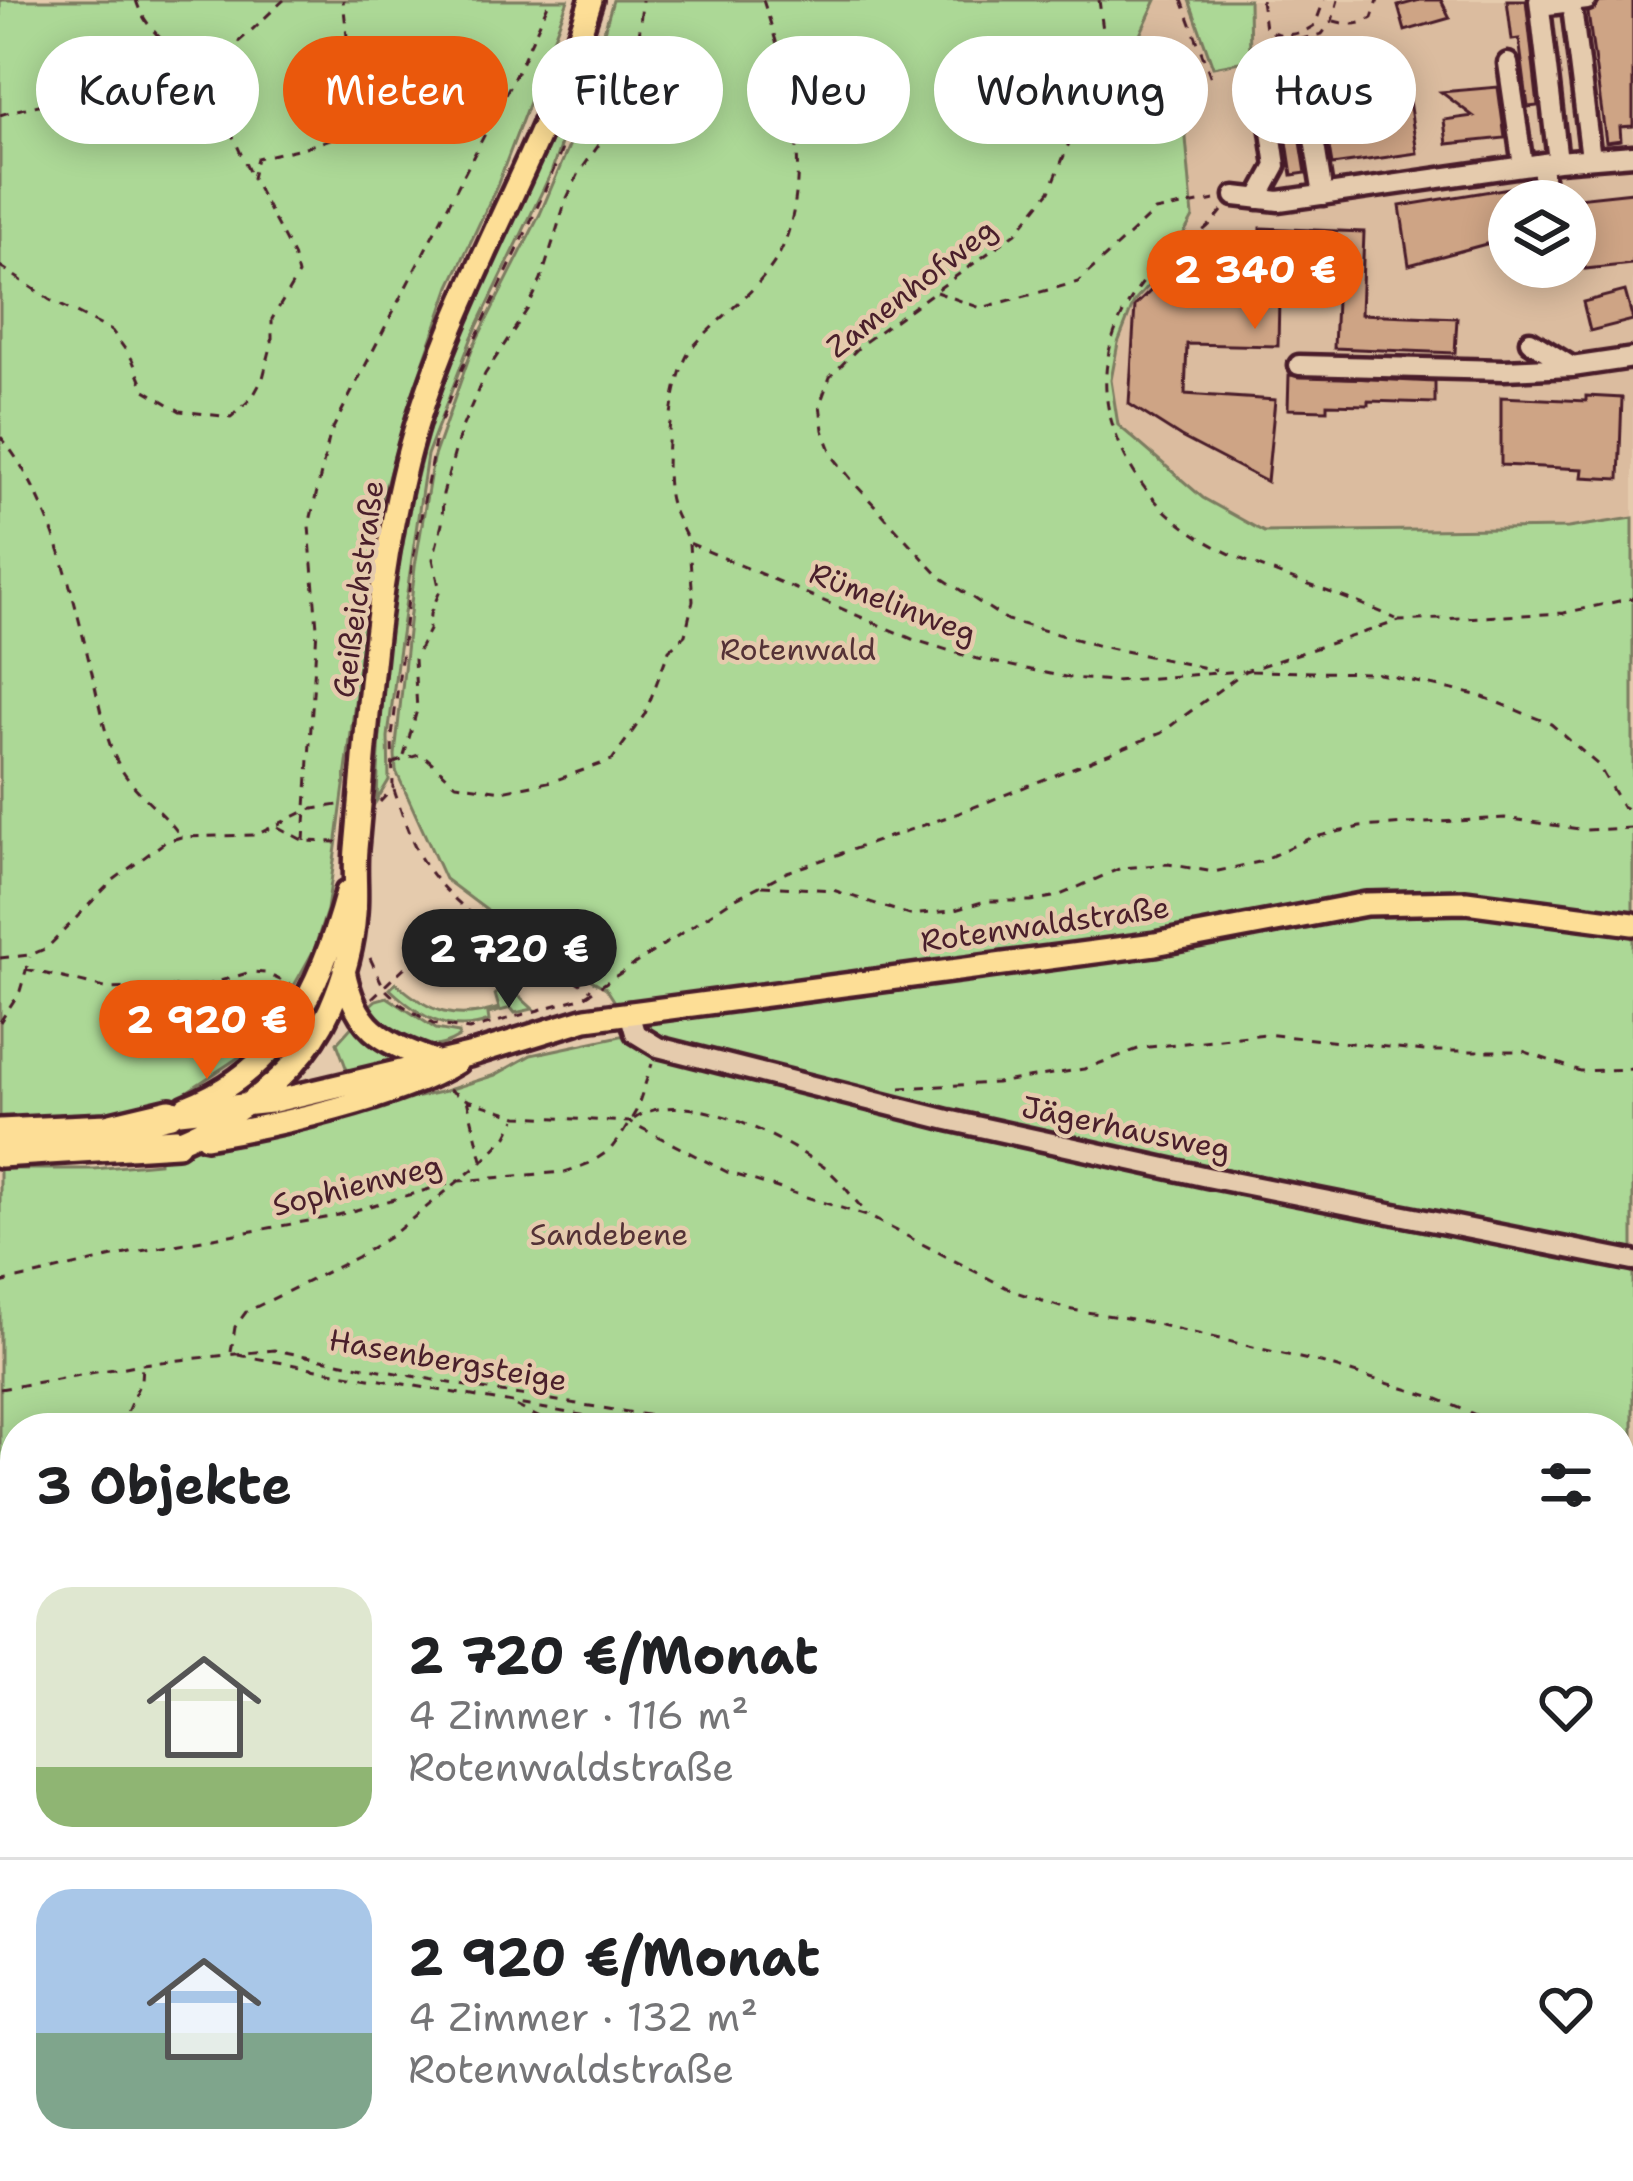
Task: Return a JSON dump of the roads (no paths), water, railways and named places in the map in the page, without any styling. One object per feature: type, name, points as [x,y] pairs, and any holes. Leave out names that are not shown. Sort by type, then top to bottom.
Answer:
[{"type":"highway","name":"Rotenwaldstraße","points":[[0,1132],[107,1128],[170,1113]]},
{"type":"highway","name":"Rotenwaldstraße","points":[[0,1153],[176,1142]]},
{"type":"main road","name":"Geißeichstraße","points":[[176,1142],[248,1107],[311,1042],[331,1007],[344,970],[355,911],[355,862],[379,620],[406,462],[458,305],[533,148],[591,0]]},
{"type":"main road","name":"Rotenwaldstraße","points":[[170,1113],[197,1103],[238,1077],[294,1022],[327,959],[355,862]]},
{"type":"main road","name":"Rotenwaldstraße","points":[[170,1113],[248,1107],[469,1055],[566,1023],[1155,944],[1366,904],[1466,902],[1633,923]]},
{"type":"main road","points":[[344,970],[355,1007],[377,1036],[433,1060]]},
{"type":"main road","name":"Rotenwaldstraße","points":[[176,1142],[262,1128],[361,1100],[436,1075],[469,1055]]},
{"type":"street","points":[[1542,180],[1540,3],[1580,8],[1591,158]]},
{"type":"street","points":[[1508,63],[1541,163]]},
{"type":"street","points":[[1258,199],[1276,166],[1262,69],[1302,65],[1323,195]]},
{"type":"street","points":[[1234,196],[1279,201],[1541,163],[1633,155]]},
{"type":"street","points":[[1530,341],[1572,368]]},
{"type":"street","points":[[1299,365],[1572,368],[1633,358]]},
{"type":"street","name":"Jägerhausweg","points":[[629,1012],[635,1034],[658,1047],[948,1120],[1633,1262]]},
{"type":"park label","name":"Rotenwald","points":[[798,649]]},
{"type":"park label","name":"Sandebene","points":[[609,1234]]}]
